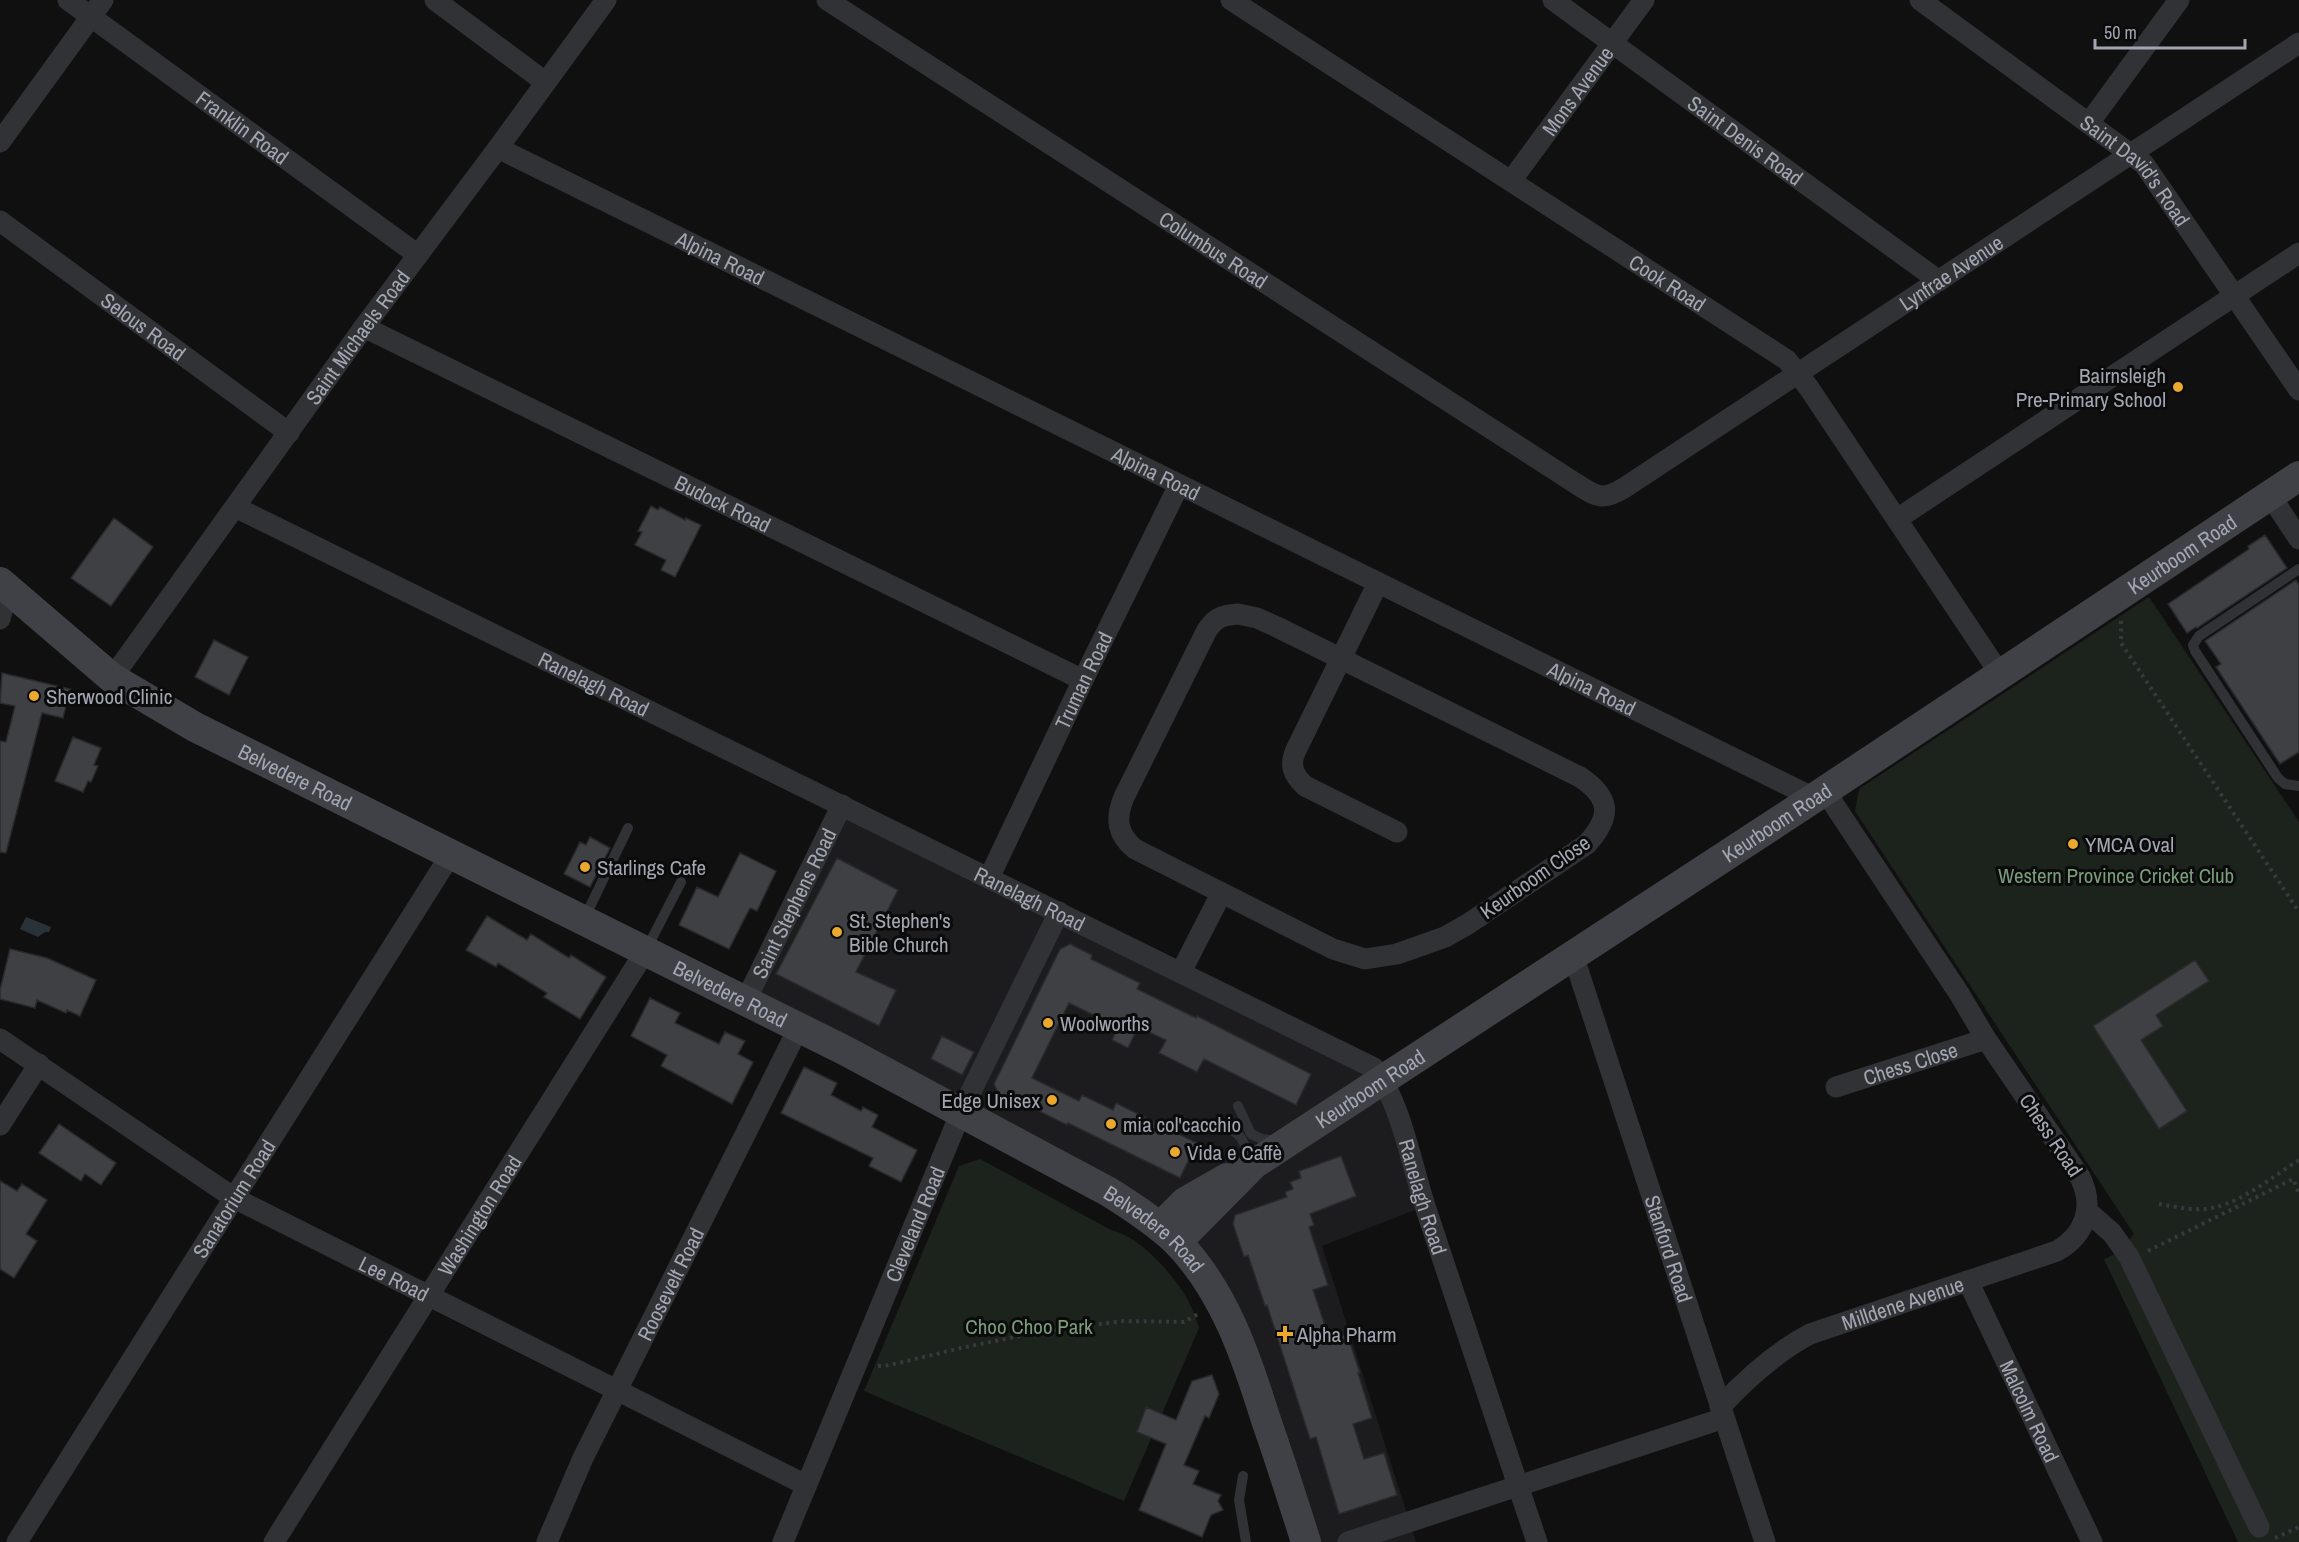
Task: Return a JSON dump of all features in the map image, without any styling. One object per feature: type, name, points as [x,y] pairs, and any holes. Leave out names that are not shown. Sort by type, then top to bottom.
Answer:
[{"type":"main road","name":"Keurboom Road","points":[[1168,1235],[1253,1165],[1820,794],[2299,476]]},
{"type":"main road","name":"Belvedere Road","points":[[4,586],[112,678],[195,727],[799,1027],[1109,1192],[1168,1235],[1208,1283],[1237,1335],[1306,1542]]},
{"type":"street","name":"Franklin Road","points":[[68,0],[97,8],[418,255]]},
{"type":"street","points":[[435,0],[546,82]]},
{"type":"street","name":"Saint Michaels Road","points":[[112,678],[364,327],[606,0]]},
{"type":"street","name":"Columbus Road","points":[[827,0],[1565,477],[1601,497]]},
{"type":"street","name":"Cook Road","points":[[1230,0],[1784,357],[1799,373],[2000,674]]},
{"type":"street","name":"Saint Denis Road","points":[[1552,0],[1939,281]]},
{"type":"street","name":"Mons Avenue","points":[[1511,181],[1644,0]]},
{"type":"street","name":"Saint David's Road","points":[[1920,0],[2132,154],[2152,174],[2299,390]]},
{"type":"street","points":[[2089,123],[2179,0]]},
{"type":"street","points":[[0,142],[97,8]]},
{"type":"street","name":"Lynfrae Avenue","points":[[1601,497],[1610,496],[1624,488],[2299,43]]},
{"type":"street","name":"Alpina Road","points":[[498,148],[1377,583],[1820,794]]},
{"type":"street","name":"Selous Road","points":[[0,221],[289,433]]},
{"type":"street","points":[[1897,519],[2299,254]]},
{"type":"street","name":"Budock Road","points":[[364,327],[1083,680]]},
{"type":"street","name":"Truman Road","points":[[989,878],[1179,485]]},
{"type":"street","points":[[2270,495],[2299,539]]},
{"type":"street","name":"Ranelagh Road","points":[[235,507],[1374,1068],[1399,1120],[1425,1206],[1537,1542]]},
{"type":"street","points":[[1377,583],[1293,756],[1292,769],[1298,780],[1305,786],[1398,832]]},
{"type":"street","points":[[0,619],[4,586]]},
{"type":"street","name":"Keurboom Close","points":[[1238,614],[1249,616],[1277,627],[1570,772],[1594,787],[1601,794],[1605,804],[1605,814],[1600,828],[1587,844],[1468,924],[1445,937],[1397,954],[1365,959],[1353,957],[1226,896],[1135,849],[1124,839],[1118,828],[1118,818],[1124,797],[1207,630],[1220,616],[1238,614]]},
{"type":"street","name":"Chess Road","points":[[1820,794],[1960,995],[1986,1039],[2080,1177],[2086,1191],[2087,1211]]},
{"type":"street","name":"Saint Stephens Road","points":[[746,1000],[842,805]]},
{"type":"street","name":"Sanatorium Road","points":[[17,1542],[451,854]]},
{"type":"street","points":[[1186,975],[1226,896]]},
{"type":"street","name":"Cleveland Road","points":[[783,1542],[961,1112],[1059,912]]},
{"type":"street","name":"Washington Road","points":[[274,1542],[646,950]]},
{"type":"street","name":"Stanford Road","points":[[1573,955],[1765,1542]]},
{"type":"street","name":"Roosevelt Road","points":[[547,1542],[583,1458],[616,1390],[799,1027]]},
{"type":"street","name":"Lee Road","points":[[0,1039],[234,1198],[806,1485]]},
{"type":"street","name":"Chess Close","points":[[1836,1087],[1986,1039]]},
{"type":"street","points":[[0,1125],[39,1064]]},
{"type":"street","points":[[2087,1211],[2112,1233],[2123,1248],[2263,1534]]},
{"type":"street","name":"Milldene Avenue","points":[[1348,1542],[1518,1487],[1722,1413],[1733,1392],[1779,1354],[1803,1338],[2057,1251],[2075,1239],[2087,1211]]},
{"type":"street","name":"Malcolm Road","points":[[1968,1281],[2092,1542]]},
{"type":"lane","points":[[2299,569],[2201,634],[2194,642],[2195,651],[2278,778],[2285,784],[2299,786]]},
{"type":"lane","points":[[584,920],[628,828]]},
{"type":"lane","points":[[646,950],[681,882]]},
{"type":"lane","points":[[1238,1106],[1251,1134],[1270,1140],[1297,1137]]},
{"type":"lane","points":[[1225,1128],[1242,1138],[1253,1165]]},
{"type":"lane","points":[[1243,1476],[1239,1500],[1246,1542]]},
{"type":"path","points":[[2124,614],[2121,619],[2121,644],[2299,912]]},
{"type":"path","points":[[2159,1204],[2201,1209],[2218,1207],[2248,1193],[2299,1160]]},
{"type":"path","points":[[2123,1248],[2146,1251],[2299,1176]]},
{"type":"path","points":[[2293,1179],[2299,1193]]},
{"type":"path","points":[[871,1366],[890,1365],[992,1341],[1078,1326],[1123,1321],[1184,1322],[1201,1312]]},
{"type":"path","points":[[2263,1534],[2299,1527]]},
{"type":"shaded area","points":[[842,805],[1374,1068],[1425,1206],[1322,1246],[1416,1542],[1306,1542],[1244,1352],[1177,1242],[746,1000]]},
{"type":"shaded area","points":[[26,917],[51,927],[49,932],[38,937],[20,929]]},
{"type":"green space","name":"Western Province Cricket Club","points":[[2149,597],[2299,822],[2299,1542],[2238,1542],[2104,1259],[2117,1252],[2134,1234],[1855,811],[1859,789]]},
{"type":"green space","name":"Choo Choo Park","points":[[980,1159],[1133,1240],[1166,1269],[1192,1308],[1199,1328],[1124,1501],[864,1391],[959,1166]]},
{"type":"building","points":[[651,506],[658,510],[660,507],[685,520],[686,518],[701,525],[675,577],[661,570],[666,560],[635,545],[642,532],[638,531]]},
{"type":"building","points":[[114,518],[153,547],[111,606],[71,578]]},
{"type":"building","points":[[2265,535],[2287,568],[2187,633],[2168,604],[2249,549],[2248,546]]},
{"type":"building","points":[[2296,580],[2299,585],[2299,752],[2280,764],[2216,667],[2221,664],[2205,641]]},
{"type":"building","points":[[214,640],[248,657],[229,695],[195,677]]},
{"type":"building","points":[[2,673],[70,689],[63,718],[42,713],[6,853],[0,852],[0,741],[6,742],[15,706],[0,703]]},
{"type":"building","points":[[73,737],[101,748],[94,765],[98,766],[91,782],[88,781],[83,792],[55,781]]},
{"type":"building","points":[[590,837],[610,848],[590,887],[564,874],[580,842],[586,845]]},
{"type":"building","points":[[740,853],[776,871],[757,911],[750,908],[729,949],[679,925],[697,887],[718,897]]},
{"type":"building","name":"St. Stephen's Bible Church","points":[[837,858],[898,890],[856,972],[896,990],[879,1026],[776,974]]},
{"type":"building","points":[[487,916],[527,940],[531,934],[569,958],[571,955],[606,977],[580,1019],[544,997],[547,993],[498,963],[496,967],[466,950]]},
{"type":"building","points":[[1070,944],[1092,955],[1091,959],[1140,983],[1137,989],[1196,1018],[1197,1016],[1311,1074],[1296,1105],[1204,1059],[1197,1072],[1159,1053],[1166,1040],[1138,1027],[1128,1048],[1112,1040],[1118,1027],[1069,1003],[1032,1078],[1079,1101],[1082,1095],[1113,1110],[1116,1103],[1197,1143],[1180,1178],[1068,1123],[1067,1125],[1021,1102],[1019,1105],[1000,1096],[994,1084],[1060,949]]},
{"type":"building","points":[[10,949],[47,958],[96,980],[80,1016],[67,1010],[66,1013],[37,1000],[35,1008],[0,999]]},
{"type":"building","points":[[2195,960],[2209,981],[2156,1015],[2163,1026],[2141,1040],[2187,1111],[2159,1129],[2093,1026]]},
{"type":"building","points":[[650,998],[680,1013],[675,1023],[719,1044],[725,1032],[745,1041],[738,1054],[753,1062],[732,1104],[661,1066],[667,1055],[631,1036]]},
{"type":"building","points":[[942,1036],[974,1052],[962,1075],[931,1059]]},
{"type":"building","points":[[804,1067],[837,1083],[831,1095],[861,1111],[863,1107],[878,1115],[872,1127],[917,1150],[901,1182],[869,1166],[873,1158],[781,1113]]},
{"type":"building","points":[[59,1124],[116,1163],[101,1185],[85,1174],[81,1181],[39,1153]]},
{"type":"building","points":[[1341,1156],[1356,1196],[1310,1214],[1314,1225],[1309,1227],[1328,1285],[1313,1290],[1330,1340],[1347,1334],[1360,1373],[1358,1373],[1372,1418],[1353,1424],[1364,1459],[1384,1453],[1397,1495],[1339,1514],[1316,1437],[1310,1439],[1267,1305],[1265,1306],[1248,1255],[1244,1257],[1233,1224],[1235,1215],[1287,1197],[1285,1192],[1293,1189],[1290,1182],[1301,1178],[1299,1171]]},
{"type":"building","points":[[0,1181],[17,1191],[22,1184],[47,1200],[26,1234],[37,1241],[14,1278],[0,1269]]},
{"type":"building","points":[[1212,1375],[1219,1394],[1209,1418],[1205,1416],[1184,1465],[1199,1471],[1193,1484],[1221,1495],[1218,1501],[1223,1510],[1211,1515],[1202,1537],[1139,1510],[1166,1444],[1137,1432],[1146,1407],[1176,1420],[1192,1381]]},
{"type":"place","name":"Bairnsleigh Pre-Primary School","points":[[2178,387]]},
{"type":"place","name":"Sherwood Clinic","points":[[34,696]]},
{"type":"place","name":"YMCA Oval","points":[[2073,844]]},
{"type":"place","name":"Starlings Cafe","points":[[585,867]]},
{"type":"place","name":"St. Stephen's Bible Church","points":[[837,932]]},
{"type":"place","name":"Woolworths","points":[[1048,1023]]},
{"type":"place","name":"Edge Unisex","points":[[1052,1100]]},
{"type":"place","name":"mia col'cacchio","points":[[1111,1124]]},
{"type":"place","name":"Vida e Caffè","points":[[1175,1152]]},
{"type":"place","name":"Alpha Pharm","points":[[1285,1334]]}]
